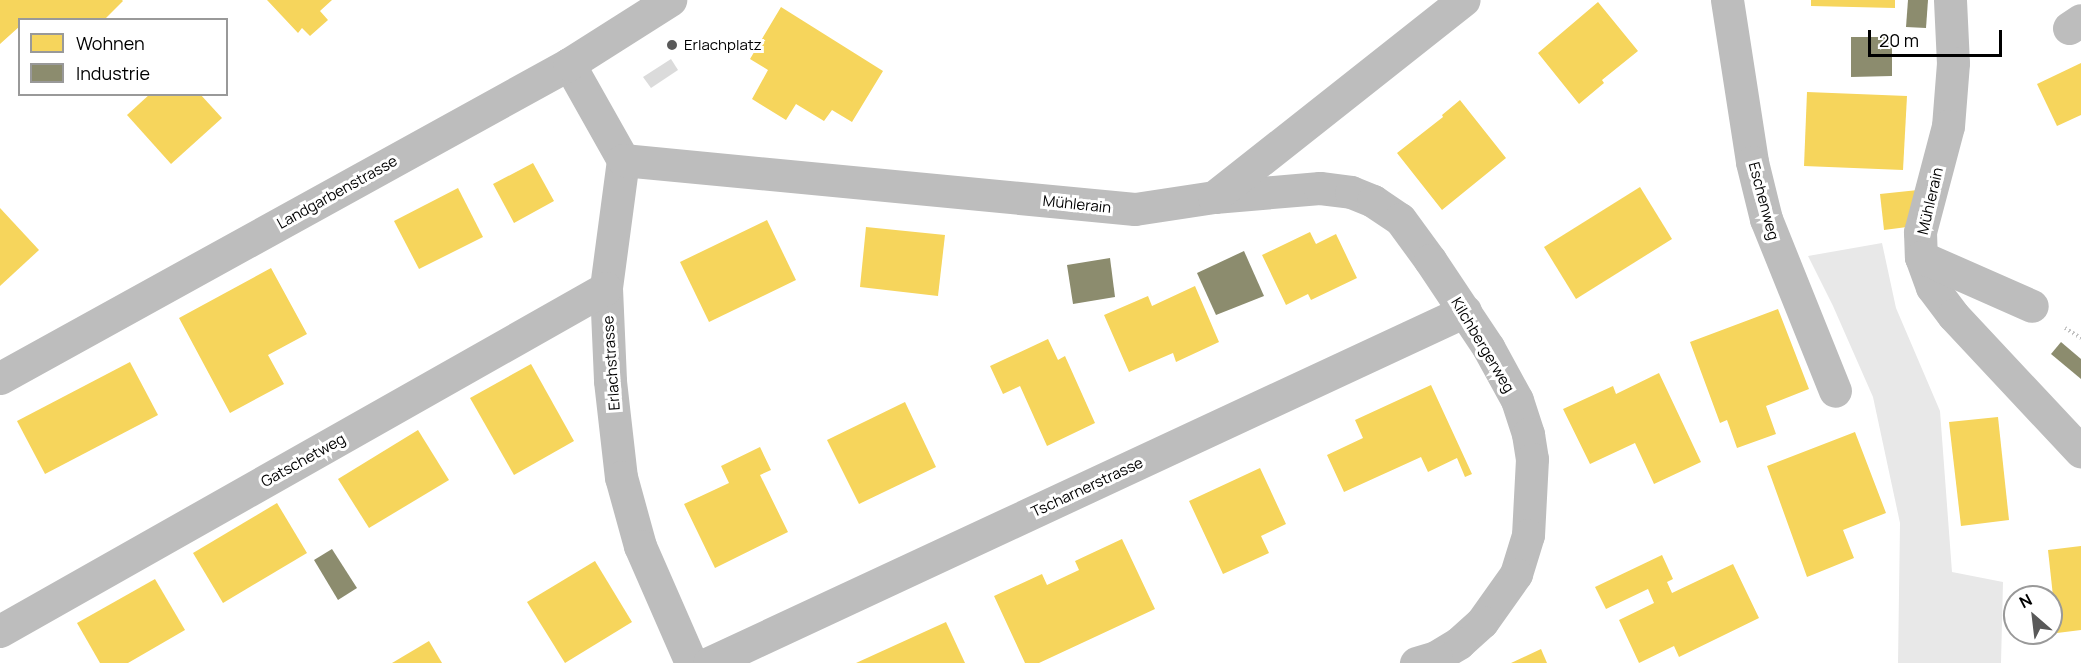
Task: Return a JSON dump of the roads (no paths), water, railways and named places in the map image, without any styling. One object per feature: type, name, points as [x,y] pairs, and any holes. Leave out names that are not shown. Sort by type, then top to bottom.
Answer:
[{"type":"street","name":"Landgarbenstrasse","points":[[0,378],[569,64],[670,0]]},
{"type":"street","name":"Mühlerain","points":[[623,160],[1135,209],[1214,197],[1463,0]]},
{"type":"street","name":"Eschenweg","points":[[1727,0],[1752,162],[1766,219],[1835,392]]},
{"type":"street","name":"Mühlerain","points":[[1950,0],[1953,63],[1948,126],[1920,232],[1921,258],[1932,287],[1953,315],[2081,452]]},
{"type":"street","points":[[569,64],[623,160]]},
{"type":"street","name":"Erlachstrasse","points":[[623,160],[606,288],[610,381],[621,477],[640,546],[691,663]]},
{"type":"street","name":"Kilchbergerweg","points":[[1214,197],[1320,188],[1351,192],[1373,201],[1400,219],[1465,311],[1517,400],[1528,434],[1532,459],[1528,536],[1516,574],[1482,622],[1459,644],[1436,657],[1416,663]]},
{"type":"street","points":[[1921,258],[2032,306]]},
{"type":"street","name":"Gatschetweg","points":[[0,631],[606,288]]},
{"type":"street","name":"Tscharnerstrasse","points":[[709,663],[1465,311]]},
{"type":"place","name":"Erlachplatz","points":[[672,45]]}]
